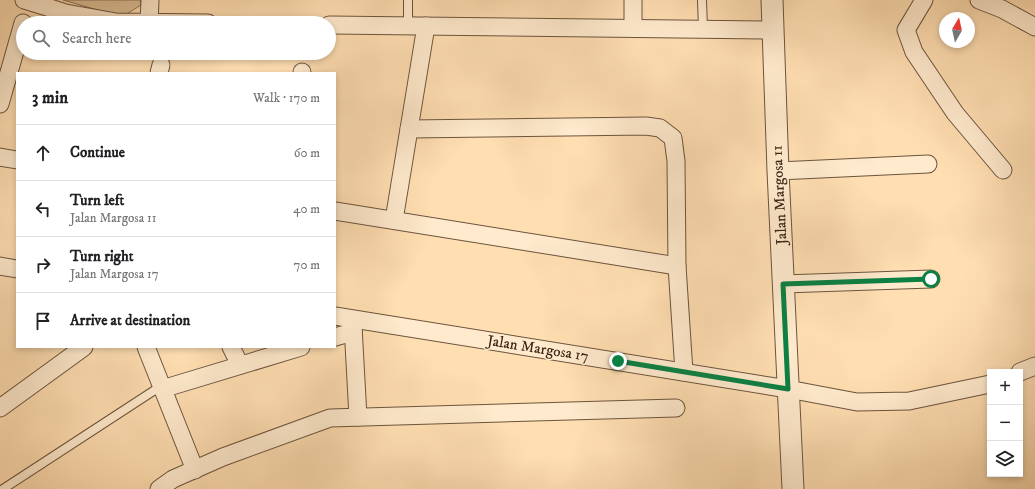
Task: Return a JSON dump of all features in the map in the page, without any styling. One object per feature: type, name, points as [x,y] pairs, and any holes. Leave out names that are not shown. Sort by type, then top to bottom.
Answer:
[{"type":"street","points":[[149,16],[150,0]]},
{"type":"street","points":[[633,0],[633,28]]},
{"type":"street","name":"Jalan Margosa 11","points":[[772,0],[778,171],[793,489]]},
{"type":"street","points":[[924,0],[906,30],[914,52],[955,113],[1003,170]]},
{"type":"street","points":[[980,0],[1002,9],[1035,27]]},
{"type":"street","points":[[24,16],[27,1],[66,13],[83,16]]},
{"type":"street","points":[[336,25],[773,30]]},
{"type":"street","points":[[394,220],[426,26]]},
{"type":"street","points":[[0,104],[16,48]]},
{"type":"street","points":[[409,128],[638,126],[660,128],[673,138],[676,161],[677,266],[684,372]]},
{"type":"street","points":[[0,157],[16,160]]},
{"type":"street","points":[[778,171],[928,164]]},
{"type":"street","points":[[336,211],[677,266]]},
{"type":"street","points":[[0,266],[16,269]]},
{"type":"street","points":[[783,284],[931,279]]},
{"type":"street","name":"Jalan Margosa 17","points":[[336,316],[788,389],[857,402],[909,401],[987,385]]},
{"type":"street","points":[[336,337],[353,329],[358,417]]},
{"type":"street","points":[[0,408],[83,348]]},
{"type":"street","points":[[146,348],[195,470]]},
{"type":"street","points":[[232,348],[240,365]]},
{"type":"street","points":[[162,387],[298,348]]},
{"type":"street","points":[[1023,371],[1035,366]]},
{"type":"street","points":[[160,489],[173,480],[223,457],[330,418],[676,408]]},
{"type":"lane","points":[[408,0],[408,26]]},
{"type":"lane","points":[[702,0],[703,29]]},
{"type":"lane","points":[[3,489],[162,387]]},
{"type":"shaded area","points":[[63,0],[140,0],[141,5],[124,16],[119,16]]},
{"type":"route","points":[[618,361],[788,389],[783,284],[931,279]]}]
